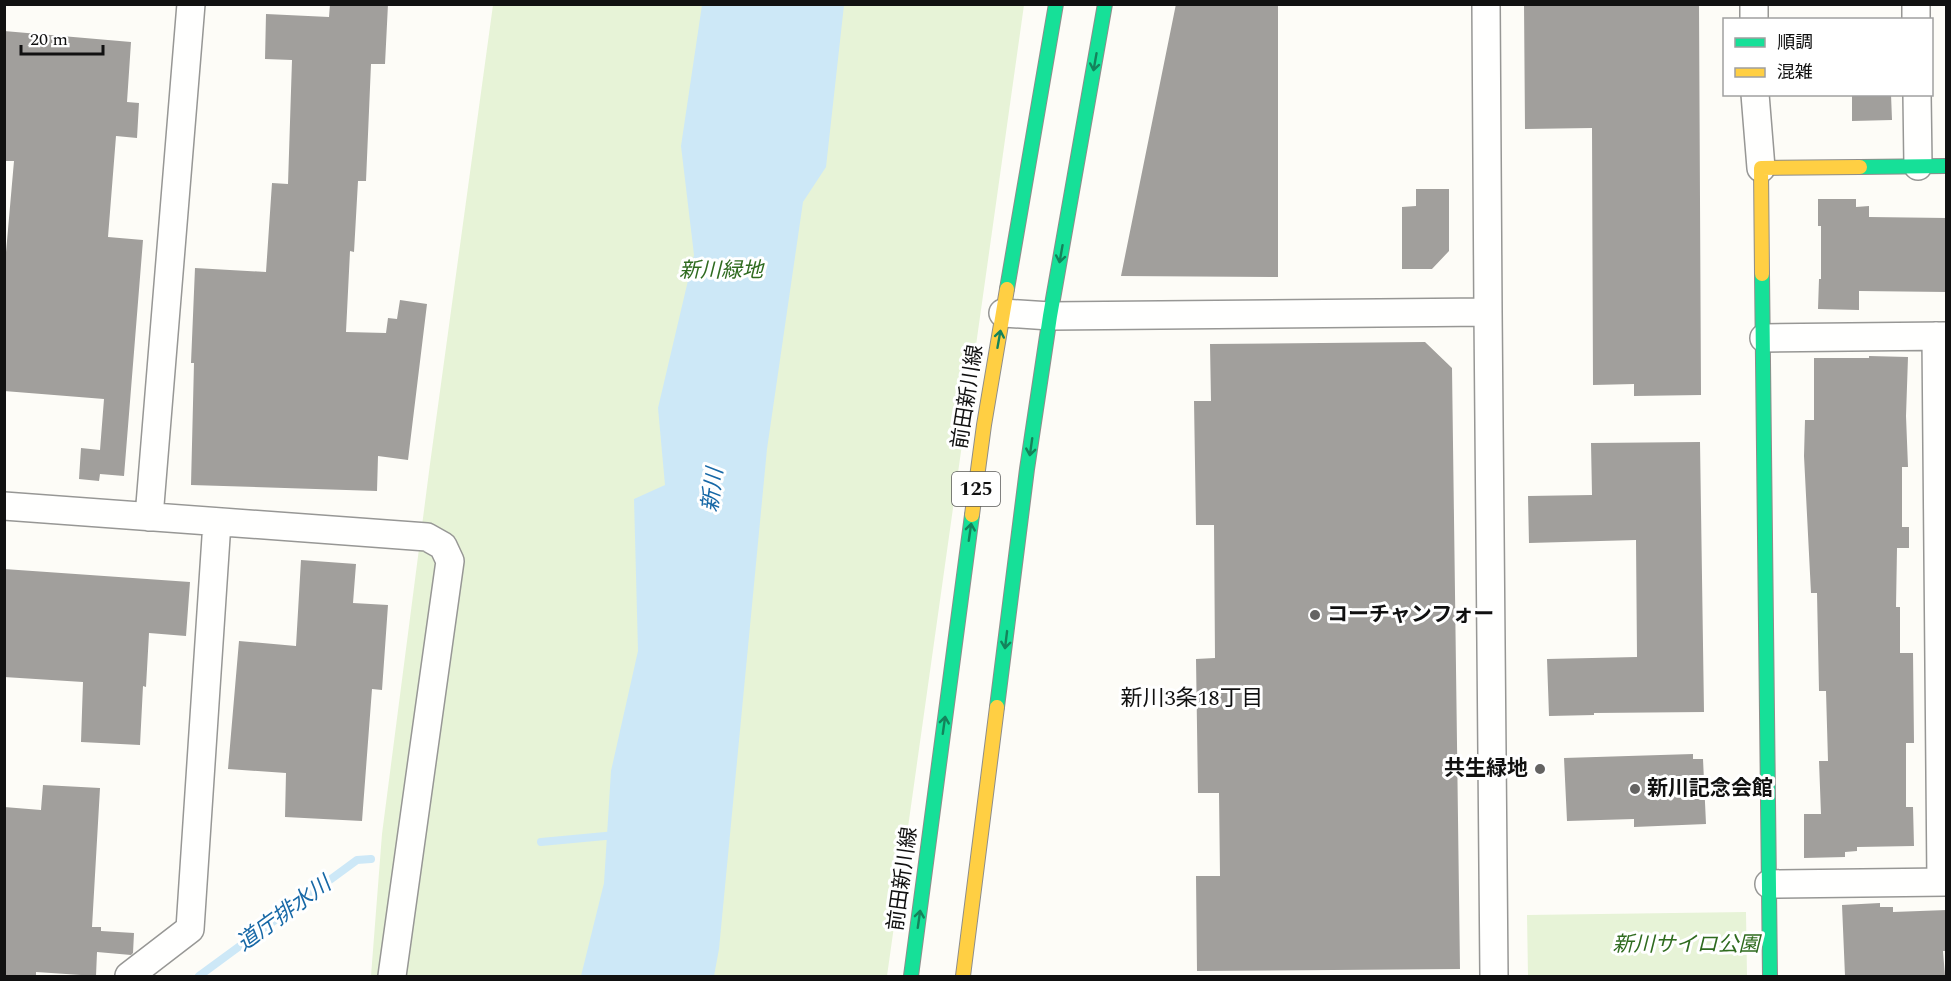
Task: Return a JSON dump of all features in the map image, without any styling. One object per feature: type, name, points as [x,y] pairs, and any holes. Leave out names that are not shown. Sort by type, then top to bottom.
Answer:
[{"type":"main road","name":"前田新川線","points":[[911,976],[983,437],[1056,4]]},
{"type":"main road","name":"125","points":[[963,976],[1027,469],[1050,316],[1105,4]]},
{"type":"main road","points":[[1770,976],[1761,168],[1947,166]]},
{"type":"street","points":[[149,517],[191,4]]},
{"type":"street","points":[[1486,4],[1494,976]]},
{"type":"street","points":[[1755,96],[1761,168]]},
{"type":"street","points":[[1917,96],[1918,166]]},
{"type":"street","points":[[1003,313],[1050,316],[1488,312]]},
{"type":"street","points":[[1764,338],[1941,336],[1944,882],[1769,884]]},
{"type":"street","points":[[4,506],[427,537],[443,546],[450,561],[392,976]]},
{"type":"street","points":[[129,976],[190,929],[217,522]]},
{"type":"green space","name":"新川緑地","points":[[493,5],[1024,5],[887,976],[371,976],[382,834]]},
{"type":"green space","name":"新川サイロ公園","points":[[1746,912],[1747,976],[1528,976],[1527,915]]},
{"type":"water","name":"新川","points":[[702,5],[844,5],[826,167],[803,202],[767,449],[719,949],[714,976],[581,976],[604,883],[611,771],[638,651],[634,499],[665,485],[658,408],[694,255],[681,146]]},
{"type":"building","points":[[330,4],[388,4],[385,64],[371,64],[366,181],[358,181],[354,252],[350,251],[346,332],[386,333],[388,318],[397,319],[400,300],[427,304],[408,460],[378,456],[377,491],[191,485],[194,363],[191,363],[195,268],[266,272],[272,183],[288,184],[292,60],[265,59],[266,14],[329,17]]},
{"type":"building","points":[[1176,4],[1278,4],[1278,277],[1121,276]]},
{"type":"building","points":[[1524,4],[1699,4],[1701,395],[1634,396],[1634,384],[1593,385],[1592,128],[1525,129]]},
{"type":"building","points":[[4,31],[131,42],[127,102],[139,103],[137,138],[116,136],[108,237],[143,240],[124,476],[100,474],[99,481],[79,479],[81,448],[100,450],[104,399],[4,391],[4,275],[14,161],[4,161]]},
{"type":"building","points":[[1852,96],[1891,96],[1892,120],[1852,121]]},
{"type":"building","points":[[1416,189],[1449,189],[1449,251],[1432,269],[1402,269],[1402,207],[1416,206]]},
{"type":"building","points":[[1818,199],[1856,199],[1856,207],[1869,206],[1869,217],[1947,218],[1947,292],[1859,291],[1859,310],[1818,309],[1819,279],[1821,279],[1821,226],[1818,226]]},
{"type":"building","points":[[1425,342],[1452,368],[1460,969],[1197,971],[1196,876],[1220,876],[1219,793],[1198,793],[1196,659],[1215,658],[1214,525],[1196,525],[1194,401],[1211,401],[1210,344]]},
{"type":"building","points":[[1869,356],[1908,357],[1906,416],[1908,467],[1902,467],[1902,527],[1909,527],[1909,548],[1897,548],[1896,607],[1900,607],[1900,653],[1913,653],[1914,743],[1906,743],[1906,807],[1913,807],[1914,846],[1857,847],[1857,851],[1845,852],[1845,857],[1804,858],[1804,814],[1821,814],[1819,761],[1828,761],[1826,691],[1819,691],[1817,593],[1811,593],[1804,456],[1805,420],[1814,420],[1814,358],[1869,358]]},
{"type":"building","points":[[1700,442],[1704,712],[1594,713],[1594,715],[1549,716],[1547,659],[1637,657],[1636,540],[1529,543],[1528,496],[1592,495],[1591,443]]},
{"type":"building","points":[[301,560],[356,564],[353,603],[388,605],[382,690],[372,689],[362,821],[285,817],[286,773],[228,769],[239,641],[296,646]]},
{"type":"building","points":[[4,569],[190,582],[186,636],[149,633],[140,745],[81,742],[83,682],[4,677]]},
{"type":"building","name":"新川記念会館","points":[[1693,754],[1693,759],[1703,759],[1706,824],[1634,827],[1634,819],[1567,821],[1564,758]]},
{"type":"building","points":[[43,785],[100,788],[92,927],[101,927],[101,931],[134,933],[131,955],[97,952],[96,976],[36,972],[36,976],[4,976],[4,807],[41,810]]},
{"type":"building","points":[[1880,903],[1880,907],[1893,907],[1893,912],[1947,910],[1947,951],[1943,951],[1945,976],[1845,976],[1842,905]]},
{"type":"waterway","name":"道庁排水川","points":[[541,842],[616,835]]},
{"type":"waterway","name":"道庁排水川","points":[[199,976],[357,860],[371,859]]},
{"type":"traffic: fast","points":[[1007,289],[1056,4]]},
{"type":"traffic: fast","points":[[997,707],[1027,469],[1050,316],[1105,4]]},
{"type":"traffic: fast","points":[[1860,167],[1946,166]]},
{"type":"traffic: fast","points":[[1762,274],[1770,976]]},
{"type":"traffic: fast","points":[[911,976],[972,515]]},
{"type":"traffic: slow","points":[[1762,274],[1761,168],[1860,167]]},
{"type":"traffic: slow","points":[[972,515],[984,425],[1007,289]]},
{"type":"traffic: slow","points":[[963,976],[997,707]]},
{"type":"place","name":"コーチャンフォー","points":[[1315,615]]},
{"type":"place","name":"共生緑地","points":[[1540,769]]},
{"type":"place","name":"新川記念会館","points":[[1635,789]]},
{"type":"district","name":"新川3条18丁目","points":[[1192,698]]}]
